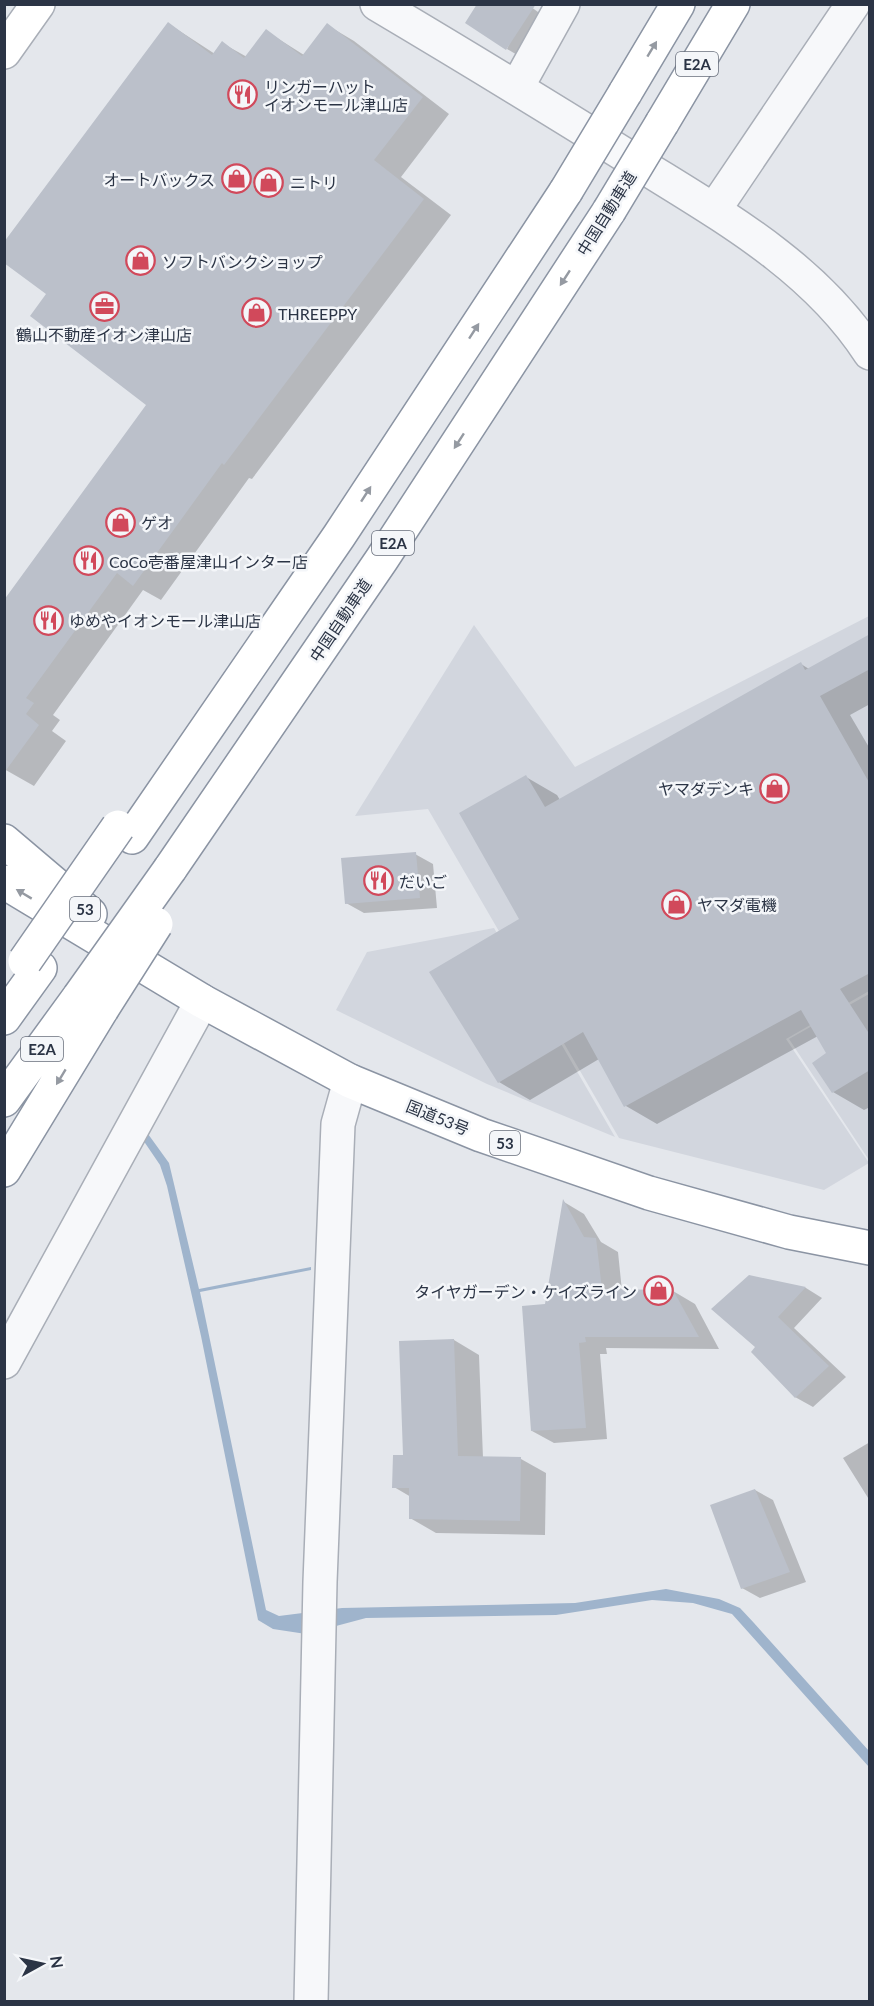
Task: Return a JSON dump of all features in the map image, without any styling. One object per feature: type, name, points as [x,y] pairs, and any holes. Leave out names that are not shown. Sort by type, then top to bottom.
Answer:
[{"type":"main road","points":[[4,52],[38,4]]},
{"type":"main road","name":"E2A","points":[[4,1018],[33,964],[125,832],[339,536],[566,191],[678,4]]},
{"type":"main road","name":"中国自動車道","points":[[4,1100],[91,1003],[177,874],[609,211],[733,4]]},
{"type":"main road","name":"国道53号","points":[[4,842],[165,977]]},
{"type":"main road","name":"国道53号","points":[[4,882],[202,1000],[350,1081],[481,1135],[649,1193],[789,1232],[870,1248]]},
{"type":"main road","points":[[4,987],[33,964]]},
{"type":"main road","points":[[4,1170],[91,1003]]},
{"type":"street","points":[[377,4],[517,87],[741,227],[810,281],[870,353]]},
{"type":"street","points":[[517,87],[563,4]]},
{"type":"street","points":[[714,210],[853,4]]},
{"type":"street","points":[[4,1362],[202,1000]]},
{"type":"street","points":[[311,2001],[320,1582],[338,1124],[350,1081]]},
{"type":"shaded area","name":"ヤマダ電機","points":[[869,616],[869,991],[786,1039],[869,1163],[824,1190],[619,1138],[428,809],[355,816],[474,625],[575,767]]},
{"type":"shaded area","points":[[494,928],[615,1137],[487,1084],[336,1010],[367,952]]},
{"type":"shaded area","points":[[869,994],[869,1160],[789,1039]]},
{"type":"water","points":[[143,1127],[169,1163],[199,1289],[311,1267],[311,1270],[200,1292],[266,1610],[279,1616],[342,1608],[575,1603],[666,1589],[719,1599],[740,1608],[869,1751],[869,1767],[732,1614],[693,1603],[652,1600],[556,1615],[366,1618],[306,1634],[273,1629],[258,1620],[201,1336],[167,1186],[160,1165],[141,1137]]},
{"type":"building","points":[[477,4],[536,4],[506,50],[465,23]]},
{"type":"building","points":[[168,22],[212,55],[222,41],[244,58],[266,29],[302,56],[327,23],[423,97],[374,160],[424,199],[224,465],[222,463],[133,586],[117,573],[26,698],[34,703],[26,714],[39,725],[4,773],[4,600],[146,405],[30,316],[46,294],[4,263],[4,242]]},
{"type":"building","name":"ヤマダ電機","points":[[870,634],[870,669],[820,696],[870,784],[870,973],[840,989],[870,1035],[870,1070],[832,1093],[812,1063],[826,1053],[801,1010],[624,1107],[583,1032],[498,1083],[429,972],[519,919],[459,813],[526,775],[545,807],[801,662],[805,670]]},
{"type":"building","points":[[416,852],[420,898],[345,904],[341,858]]},
{"type":"building","points":[[563,1199],[584,1237],[596,1238],[602,1289],[673,1290],[699,1337],[585,1337],[586,1342],[579,1343],[586,1428],[531,1431],[522,1306],[545,1304]]},
{"type":"building","points":[[749,1275],[806,1287],[778,1317],[829,1366],[795,1398],[751,1352],[755,1347],[711,1309]]},
{"type":"building","points":[[454,1339],[458,1456],[521,1457],[520,1521],[409,1519],[409,1488],[392,1488],[393,1455],[403,1455],[399,1341]]},
{"type":"building","points":[[755,1489],[790,1572],[741,1589],[710,1505]]},
{"type":"place","name":"リンガーハット イオンモール津山店","points":[[243,95]]},
{"type":"place","name":"オートバックス","points":[[236,179]]},
{"type":"place","name":"ニトリ","points":[[269,182]]},
{"type":"place","name":"ソフトバンクショップ","points":[[141,261]]},
{"type":"place","name":"鶴山不動産イオン津山店","points":[[104,306]]},
{"type":"place","name":"THREEPPY","points":[[257,313]]},
{"type":"place","name":"ゲオ","points":[[120,522]]},
{"type":"place","name":"CoCo壱番屋津山インター店","points":[[88,561]]},
{"type":"place","name":"ゆめやイオンモール津山店","points":[[48,620]]},
{"type":"place","name":"ヤマダデンキ","points":[[775,788]]},
{"type":"place","name":"だいご","points":[[378,881]]},
{"type":"place","name":"ヤマダ電機","points":[[676,904]]},
{"type":"place","name":"タイヤガーデン・ケイズライン","points":[[658,1291]]}]
